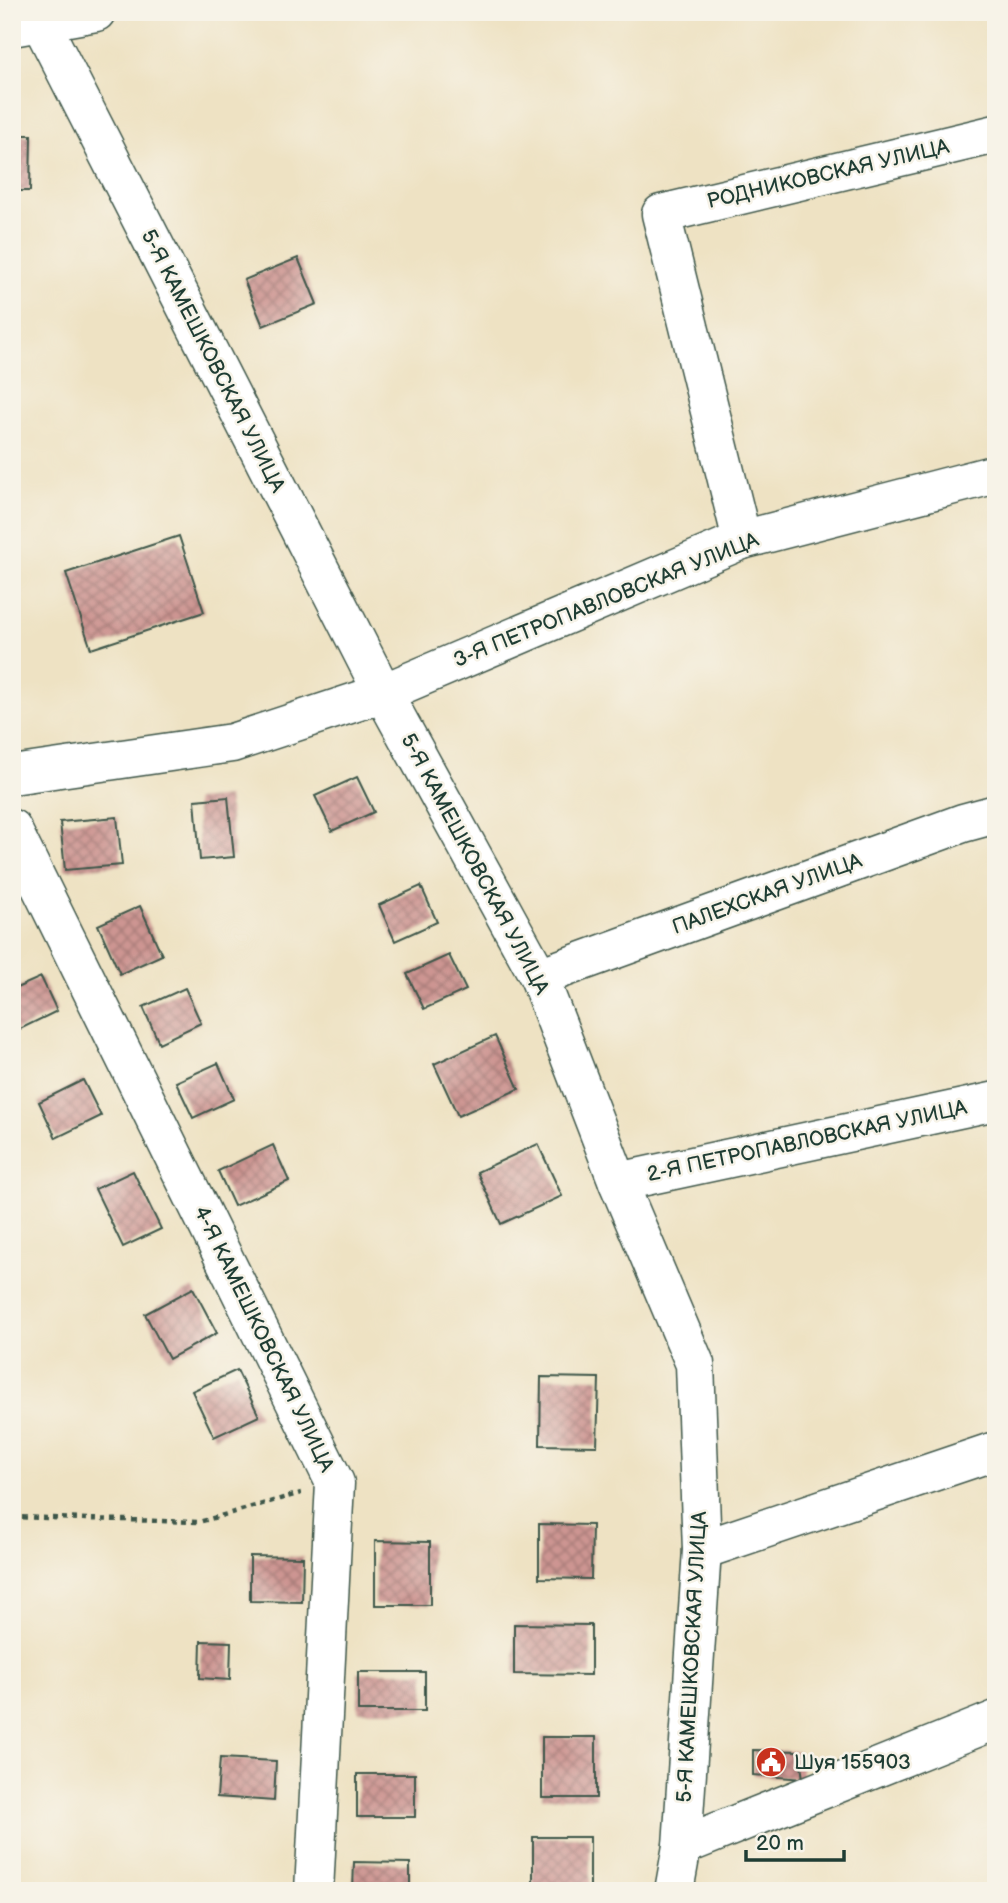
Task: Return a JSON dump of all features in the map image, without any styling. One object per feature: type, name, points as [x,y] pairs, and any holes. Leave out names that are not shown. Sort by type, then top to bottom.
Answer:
[{"type":"street","points":[[26,24],[96,12]]},
{"type":"street","name":"5-Я КАМЕШКОВСКАЯ УЛИЦА","points":[[26,24],[383,693],[539,977],[618,1182],[695,1364],[702,1550],[682,1846],[674,1891]]},
{"type":"street","name":"РОДНИКОВСКАЯ УЛИЦА","points":[[742,540],[661,214],[996,134]]},
{"type":"street","name":"3-Я ПЕТРОПАВЛОВСКАЯ УЛИЦА","points":[[12,775],[232,743],[383,693],[742,540],[996,474]]},
{"type":"street","name":"ПАЛЕХСКАЯ УЛИЦА","points":[[539,977],[963,823],[996,814]]},
{"type":"street","name":"4-Я КАМЕШКОВСКАЯ УЛИЦА","points":[[12,829],[335,1483],[314,1891]]},
{"type":"street","name":"2-Я ПЕТРОПАВЛОВСКАЯ УЛИЦА","points":[[618,1182],[996,1101]]},
{"type":"street","points":[[702,1550],[992,1452]]},
{"type":"street","points":[[682,1846],[996,1720]]},
{"type":"path","points":[[12,1517],[200,1522],[335,1483]]},
{"type":"building","points":[[12,135],[31,135],[30,191],[12,191]]},
{"type":"building","points":[[298,258],[317,304],[263,326],[244,280]]},
{"type":"building","points":[[179,536],[204,612],[91,649],[66,573]]},
{"type":"building","points":[[357,777],[374,812],[332,831],[315,796]]},
{"type":"building","points":[[228,797],[234,857],[200,860],[195,800]]},
{"type":"building","points":[[117,817],[122,865],[65,870],[60,822]]},
{"type":"building","points":[[421,886],[437,922],[395,941],[379,905]]},
{"type":"building","points":[[140,906],[162,955],[120,974],[98,925]]},
{"type":"building","points":[[449,955],[466,990],[424,1009],[407,974]]},
{"type":"building","points":[[41,977],[57,1011],[12,1033],[12,990]]},
{"type":"building","points":[[185,988],[201,1023],[159,1043],[143,1007]]},
{"type":"building","points":[[495,1036],[519,1089],[458,1116],[434,1064]]},
{"type":"building","points":[[218,1063],[234,1099],[193,1118],[176,1082]]},
{"type":"building","points":[[83,1080],[101,1116],[56,1138],[39,1102]]},
{"type":"building","points":[[538,1144],[562,1196],[501,1224],[477,1172]]},
{"type":"building","points":[[273,1145],[289,1181],[234,1206],[218,1171]]},
{"type":"building","points":[[133,1171],[161,1229],[123,1247],[95,1189]]},
{"type":"building","points":[[193,1288],[217,1333],[169,1359],[145,1314]]},
{"type":"building","points":[[237,1370],[259,1416],[214,1437],[192,1391]]},
{"type":"building","points":[[541,1377],[599,1378],[597,1446],[540,1445]]},
{"type":"building","points":[[539,1524],[592,1525],[591,1579],[539,1578]]},
{"type":"building","points":[[375,1541],[430,1542],[430,1605],[375,1605]]},
{"type":"building","points":[[250,1556],[303,1557],[302,1602],[250,1601]]},
{"type":"building","points":[[514,1624],[591,1625],[591,1675],[514,1674]]},
{"type":"building","points":[[201,1641],[231,1642],[230,1680],[200,1678]]},
{"type":"building","points":[[358,1672],[425,1672],[425,1711],[358,1711]]},
{"type":"building","points":[[542,1737],[596,1737],[596,1798],[542,1798]]},
{"type":"building","points":[[753,1750],[799,1751],[803,1779],[753,1775]]},
{"type":"building","points":[[220,1758],[276,1761],[274,1801],[217,1797]]},
{"type":"building","points":[[357,1774],[415,1774],[415,1817],[357,1817]]},
{"type":"building","points":[[533,1837],[590,1837],[590,1891],[533,1891]]},
{"type":"building","points":[[354,1862],[410,1863],[410,1891],[353,1891]]},
{"type":"place","name":"Шуя 155903","points":[[771,1762]]}]
